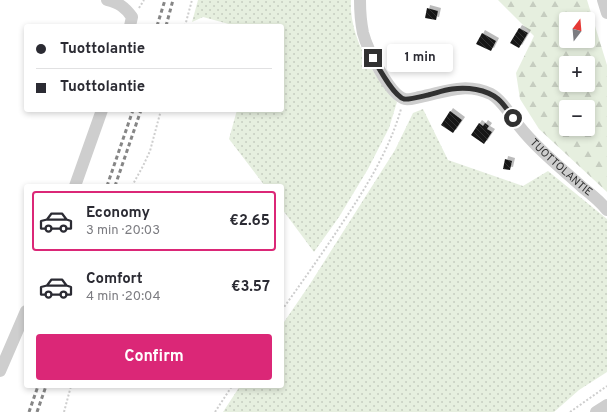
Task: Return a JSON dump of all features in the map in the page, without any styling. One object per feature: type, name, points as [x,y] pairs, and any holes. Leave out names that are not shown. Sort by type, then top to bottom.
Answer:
[{"type":"street","points":[[107,0],[116,2],[127,10],[132,17],[130,24]]},
{"type":"street","points":[[360,0],[363,32],[366,44],[387,83],[404,99]]},
{"type":"street","points":[[603,0],[607,13]]},
{"type":"street","name":"TUOTTOLANTIE","points":[[404,99],[426,96],[451,89],[463,88],[484,91],[492,95],[499,100],[522,129],[545,154],[607,210]]},
{"type":"street","points":[[76,184],[101,112]]},
{"type":"street","points":[[0,371],[24,316]]},
{"type":"street","points":[[596,412],[607,405]]},
{"type":"path","points":[[186,24],[192,0]]},
{"type":"path","points":[[284,307],[353,207],[375,171],[390,141],[404,99]]},
{"type":"path","points":[[133,184],[150,151],[160,112]]},
{"type":"path","points":[[570,412],[607,386]]},
{"type":"path","points":[[64,412],[70,388]]},
{"type":"path","points":[[215,412],[231,388]]},
{"type":"green space","points":[[198,0],[351,0],[351,11],[355,33],[359,44],[381,83],[397,102],[389,128],[368,169],[339,217],[314,252],[284,212],[284,184],[263,184],[229,139],[236,112],[284,112],[284,24],[229,24],[203,17],[192,22]]},
{"type":"green space","points":[[498,0],[587,0],[591,12],[559,12],[559,48],[595,48],[595,26],[607,65],[607,192],[539,129],[520,99],[516,73],[534,36]]},
{"type":"green space","points":[[423,109],[448,160],[523,186],[548,171],[607,219],[607,372],[579,390],[554,412],[223,412],[239,388],[284,388],[284,322],[310,284],[395,150],[413,113]]},
{"type":"building","points":[[427,8],[438,11],[436,20],[425,18]]},
{"type":"building","points":[[519,28],[528,33],[519,48],[510,43]]},
{"type":"building","points":[[482,33],[496,41],[491,51],[476,44]]},
{"type":"building","points":[[450,111],[462,120],[453,133],[441,125]]},
{"type":"building","points":[[479,123],[483,126],[485,123],[489,126],[487,129],[492,132],[484,144],[471,135]]},
{"type":"building","points":[[505,159],[512,161],[510,170],[503,169]]},
{"type":"railway","points":[[158,24],[165,0]]},
{"type":"railway","points":[[167,24],[173,0]]},
{"type":"railway","points":[[108,184],[132,112]]},
{"type":"railway","points":[[116,184],[140,112]]},
{"type":"railway","points":[[29,412],[37,388]]},
{"type":"railway","points":[[37,412],[45,388]]},
{"type":"route","points":[[373,58],[387,83],[404,99],[426,96],[451,89],[463,88],[484,91],[499,100],[513,118]]}]
